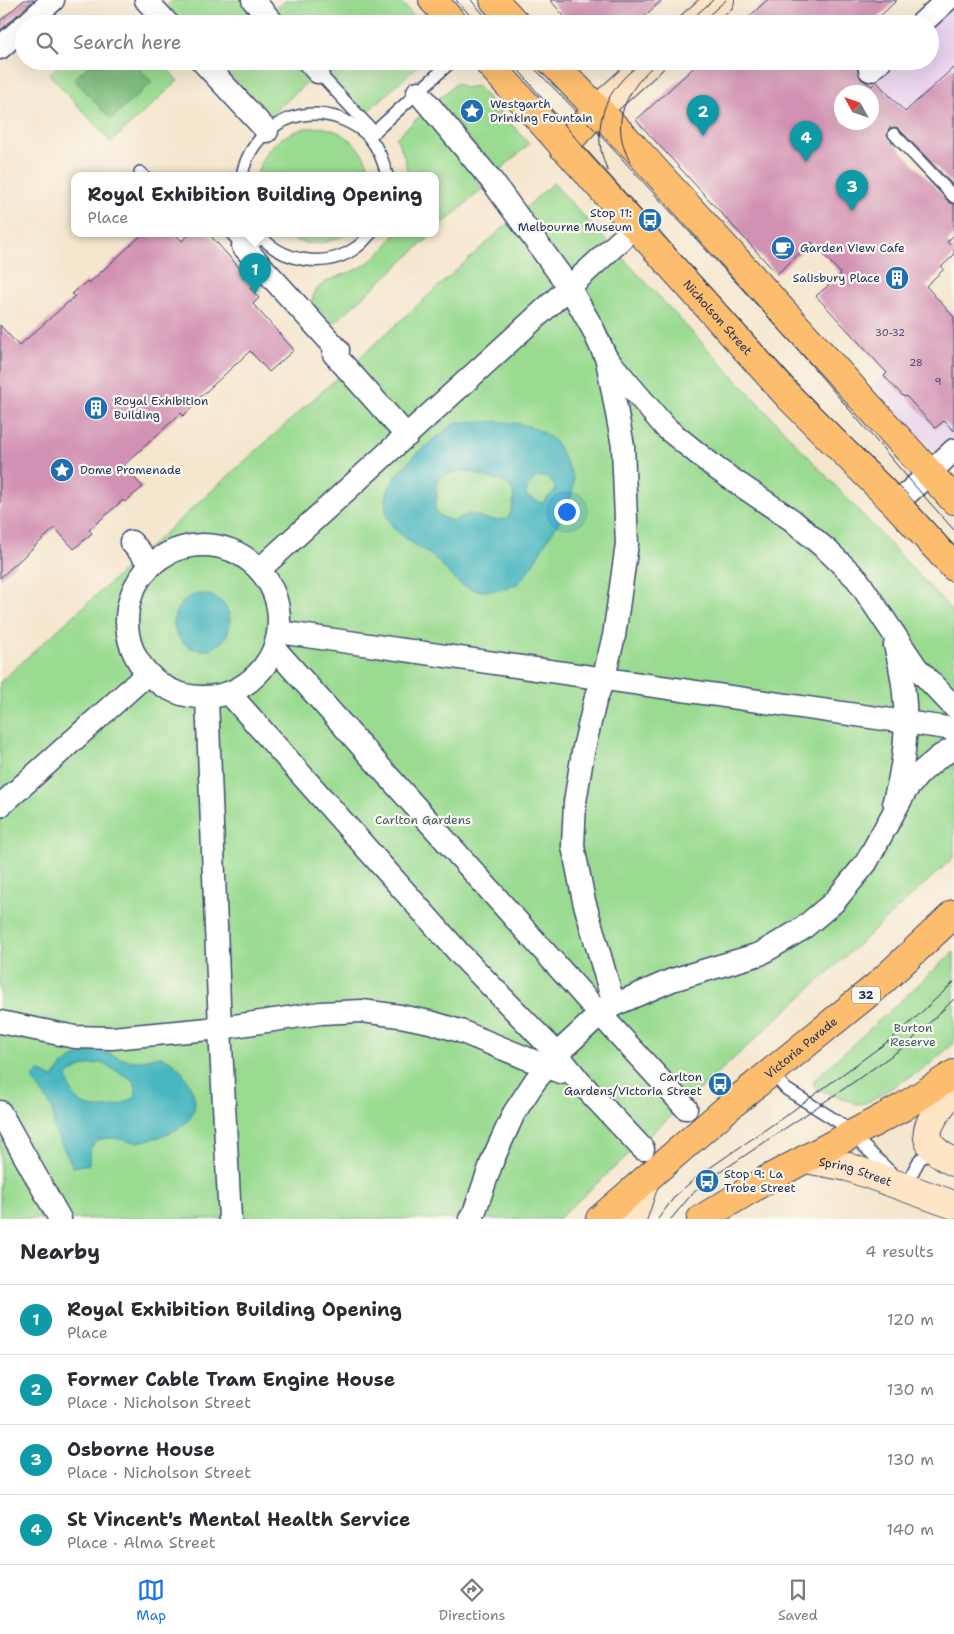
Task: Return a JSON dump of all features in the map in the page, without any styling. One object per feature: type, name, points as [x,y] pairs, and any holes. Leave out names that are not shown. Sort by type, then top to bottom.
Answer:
[{"type":"main road","points":[[433,0],[446,15]]},
{"type":"main road","points":[[494,0],[508,15]]},
{"type":"main road","name":"Nicholson Street","points":[[496,70],[789,397],[896,504],[954,567]]},
{"type":"main road","points":[[559,70],[634,147],[954,500]]},
{"type":"main road","points":[[564,147],[597,110]]},
{"type":"main road","name":"Victoria Parade","points":[[645,1180],[773,1070],[877,986],[954,914]]},
{"type":"main road","points":[[701,1219],[766,1180],[903,1107],[954,1074]]},
{"type":"main road","name":"32","points":[[600,1219],[645,1180]]},
{"type":"street","points":[[37,15],[53,0]]},
{"type":"street","points":[[146,0],[160,15]]},
{"type":"street","points":[[253,0],[266,15]]},
{"type":"street","points":[[703,15],[720,0]]},
{"type":"street","points":[[931,15],[947,0]]},
{"type":"street","points":[[0,48],[15,34]]},
{"type":"street","points":[[210,70],[267,131]]},
{"type":"street","points":[[597,110],[641,70]]},
{"type":"street","points":[[418,92],[492,181],[569,287],[593,329],[607,360],[623,446],[627,544],[614,636],[603,680],[595,701],[583,752],[575,802],[573,846],[607,1009]]},
{"type":"street","points":[[249,237],[336,352],[407,436]]},
{"type":"street","points":[[260,569],[622,239]]},
{"type":"street","points":[[607,360],[666,428],[717,469],[792,520],[828,551],[856,579],[916,667],[954,707]]},
{"type":"street","points":[[896,504],[954,450]]},
{"type":"street","points":[[131,542],[151,564]]},
{"type":"street","points":[[194,545],[218,545],[241,554],[260,569],[273,588],[279,609],[277,640],[264,668],[248,683],[229,693],[207,698],[185,695],[164,687],[147,674],[134,654],[127,630],[128,606],[136,584],[151,564],[171,551],[194,545]]},
{"type":"street","points":[[887,823],[900,778],[905,722],[904,693],[899,659],[892,634]]},
{"type":"street","points":[[277,640],[603,680],[954,730]]},
{"type":"street","points":[[277,640],[607,1009],[686,1108]]},
{"type":"street","points":[[0,806],[147,674]]},
{"type":"street","points":[[229,693],[460,954],[551,1060],[579,1081],[643,1149]]},
{"type":"street","points":[[207,698],[220,1028],[230,1219]]},
{"type":"street","points":[[470,1219],[474,1213],[493,1158],[514,1113],[551,1060],[607,1009],[672,980],[760,954],[802,928],[834,902],[866,863],[906,790],[920,773],[939,757],[954,748]]},
{"type":"street","points":[[0,1022],[75,1037],[112,1038],[220,1028],[321,1013],[362,1011],[400,1016],[460,1031],[551,1060]]},
{"type":"street","points":[[945,1156],[928,1142],[929,1127],[954,1088]]},
{"type":"street","points":[[0,1112],[60,1219]]},
{"type":"street","name":"Spring Street","points":[[806,1159],[839,1164],[954,1205]]},
{"type":"street","points":[[632,1219],[645,1180]]},
{"type":"lane","points":[[316,70],[371,134],[386,172]]},
{"type":"lane","points":[[371,134],[442,70]]},
{"type":"lane","points":[[243,172],[251,150],[267,131],[286,119],[308,114],[330,115],[351,123],[371,134]]},
{"type":"lane","points":[[894,134],[954,197]]},
{"type":"lane","points":[[251,237],[265,242],[286,255],[310,261],[335,258],[358,247],[367,237]]},
{"type":"lane","name":"Spring Street","points":[[773,1070],[786,1089],[840,1123],[905,1186]]},
{"type":"lane","points":[[905,1186],[920,1159],[945,1156]]},
{"type":"shaded area","points":[[954,0],[954,71],[756,253],[704,192],[835,70],[863,70],[866,74],[870,70],[939,70],[939,15]]},
{"type":"shaded area","points":[[954,308],[954,471],[872,385]]},
{"type":"green space","points":[[173,0],[246,0],[260,15],[175,15],[167,6]]},
{"type":"green space","points":[[286,0],[399,0],[413,15],[276,15],[273,12]]},
{"type":"green space","points":[[53,70],[168,70],[178,81],[111,142],[49,74]]},
{"type":"green space","points":[[84,70],[141,70],[152,82],[111,119],[74,79]]},
{"type":"green space","points":[[225,70],[310,70],[315,75],[269,117]]},
{"type":"green space","points":[[325,70],[413,70],[365,114]]},
{"type":"green space","points":[[457,83],[464,88],[477,86],[529,144],[497,173],[437,100]]},
{"type":"green space","points":[[424,112],[463,159],[482,189],[439,227],[439,172],[407,172],[404,156],[396,138]]},
{"type":"green space","points":[[305,128],[325,128],[342,134],[361,151],[370,172],[258,172],[268,150],[280,139]]},
{"type":"green space","name":"Carlton Gardens","points":[[553,183],[954,613],[954,857],[558,1219],[0,1219],[0,682]]},
{"type":"green space","points":[[287,237],[341,237],[314,244]]},
{"type":"green space","points":[[393,237],[430,237],[333,324],[312,302],[318,288],[332,279],[356,270],[368,263]]},
{"type":"green space","name":"Burton Reserve","points":[[954,952],[954,1043],[925,1068],[866,1103],[858,1104],[817,1089],[813,1085],[815,1079]]},
{"type":"water","points":[[457,422],[507,422],[531,427],[554,441],[571,472],[573,479],[572,493],[564,513],[526,575],[511,587],[483,591],[458,583],[438,561],[402,536],[388,520],[385,510],[386,498],[397,476],[415,455]],"holes":[[[460,470],[500,480],[507,484],[511,488],[514,498],[508,518],[497,520],[466,515],[455,521],[439,515],[435,509],[437,498],[435,486],[438,479]],[[537,477],[545,477],[555,486],[554,492],[542,503],[527,497],[527,488]]]},
{"type":"water","points":[[202,594],[213,596],[222,602],[228,611],[230,622],[228,633],[222,642],[213,648],[202,650],[191,648],[182,642],[176,633],[174,622],[176,611],[182,602],[191,596]]},
{"type":"water","points":[[99,1050],[131,1061],[140,1061],[157,1056],[165,1058],[179,1068],[188,1082],[193,1093],[194,1111],[184,1125],[159,1137],[138,1142],[111,1138],[102,1139],[92,1146],[89,1164],[73,1167],[54,1129],[53,1112],[48,1101],[32,1079],[39,1071],[53,1078],[63,1065],[75,1057]],"holes":[[[101,1063],[133,1081],[136,1086],[135,1097],[124,1103],[103,1108],[93,1108],[84,1105],[77,1099],[67,1077],[82,1067]]]},
{"type":"building","points":[[24,0],[34,0],[0,30],[0,21]]},
{"type":"building","points":[[550,0],[662,0],[646,15],[563,15]]},
{"type":"building","points":[[767,0],[897,0],[881,15],[751,15]]},
{"type":"building","points":[[954,67],[954,186],[899,129],[896,127],[889,128],[887,135],[949,202],[954,204],[954,235],[947,242],[954,249],[954,255],[941,267],[944,269],[926,286],[954,317],[954,431],[944,421],[935,428],[906,396],[904,397],[884,376],[887,373],[816,296],[841,274],[812,242],[777,274],[636,120],[691,70],[857,70],[861,79],[870,85],[834,85],[834,130],[879,130],[879,85],[873,85],[876,81],[905,112]]},
{"type":"building","name":"Royal Exhibition Building","points":[[140,237],[178,237],[182,241],[186,237],[212,237],[255,285],[250,289],[259,298],[253,304],[294,350],[269,372],[250,351],[196,401],[197,403],[183,416],[181,413],[123,466],[143,487],[125,502],[123,500],[89,530],[92,533],[74,549],[55,528],[0,578],[0,325],[19,346],[75,296],[72,294],[87,281],[89,283]]},
{"type":"tram line","points":[[456,0],[470,15]]},
{"type":"tram line","points":[[471,0],[484,15]]},
{"type":"tram line","points":[[696,15],[713,0]]},
{"type":"tram line","points":[[709,15],[726,0]]},
{"type":"tram line","points":[[519,70],[589,154],[803,390],[907,494],[954,546]]},
{"type":"tram line","points":[[536,70],[599,134],[793,344],[954,530]]},
{"type":"tram line","points":[[608,171],[601,149],[600,127],[602,116],[617,86],[633,70]]},
{"type":"tram line","points":[[630,162],[621,133],[621,119],[630,95],[637,83],[649,70]]},
{"type":"tram line","points":[[658,1219],[675,1196],[698,1176],[788,1114],[898,1034],[954,982]]},
{"type":"tram line","points":[[671,1219],[692,1194],[707,1181],[908,1044],[954,999]]},
{"type":"place","name":"Westgarth Drinking Fountain","points":[[472,111]]},
{"type":"place","name":"Former Cable Tram Engine House","points":[[703,136]]},
{"type":"place","name":"St Vincent's Mental Health Service","points":[[806,162]]},
{"type":"place","name":"Osborne House","points":[[852,211]]},
{"type":"place","name":"Stop 11: Melbourne Museum","points":[[650,220]]},
{"type":"place","name":"Garden View Cafe","points":[[783,248]]},
{"type":"place","name":"Salisbury Place","points":[[897,278]]},
{"type":"place","name":"Royal Exhibition Building Opening","points":[[255,294]]},
{"type":"place","name":"Royal Exhibition Building","points":[[96,408]]},
{"type":"place","name":"Dome Promenade","points":[[62,470]]},
{"type":"place","name":"Carlton Gardens/Victoria Street","points":[[720,1084]]},
{"type":"place","name":"Stop 9: La Trobe Street","points":[[707,1181]]}]
